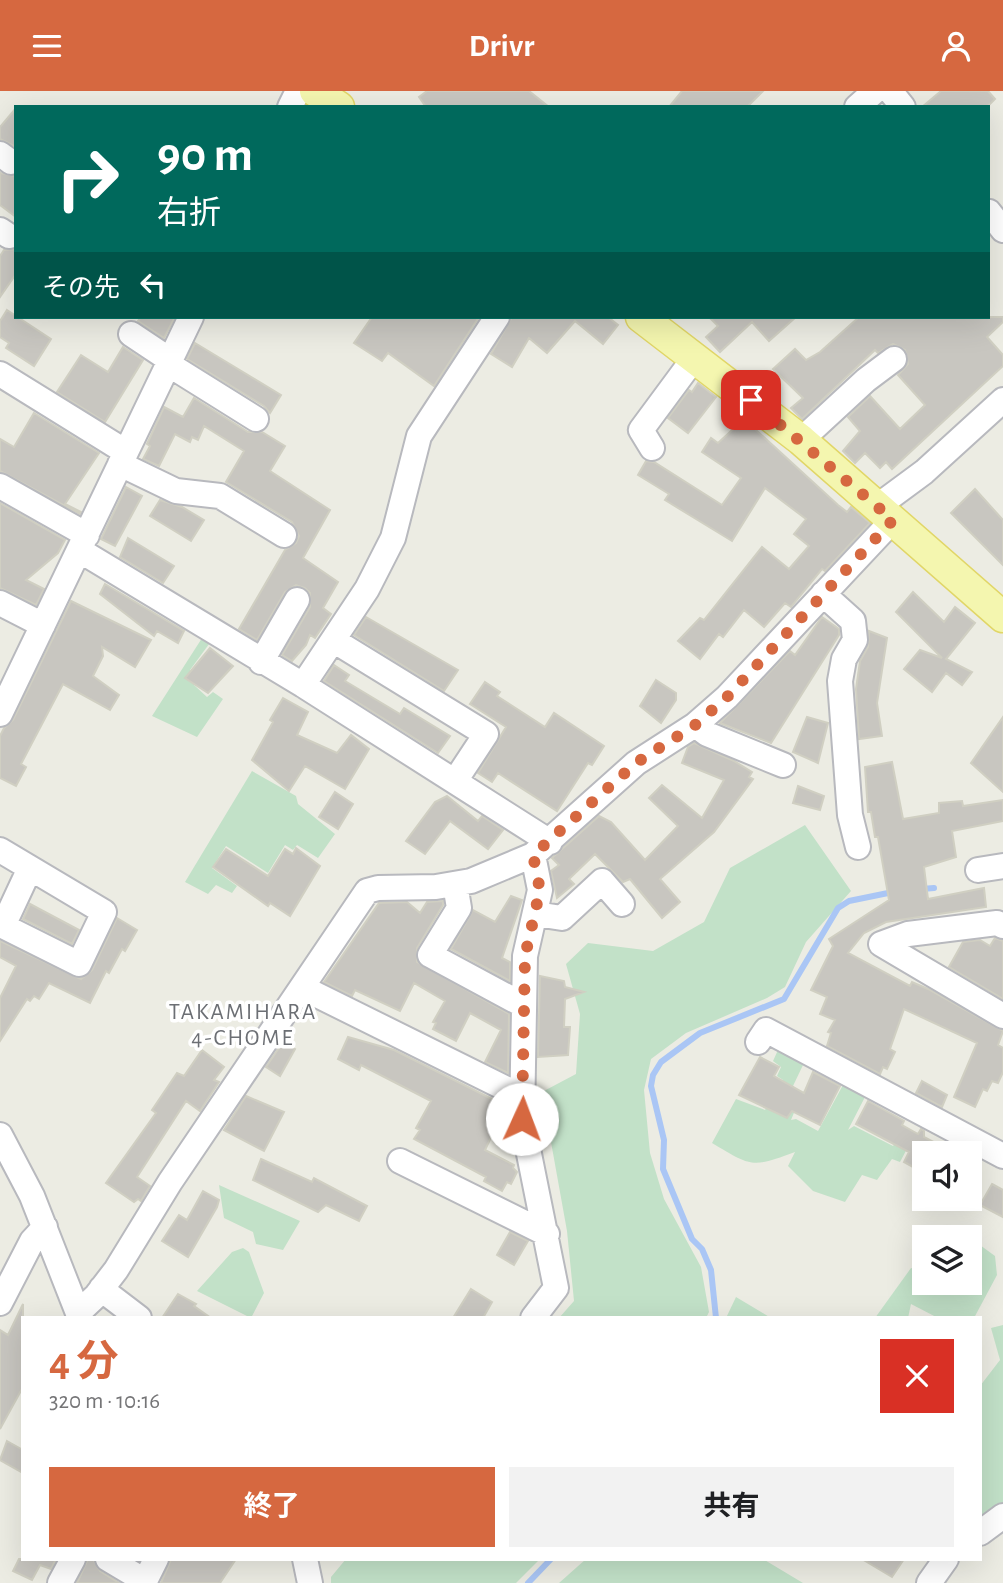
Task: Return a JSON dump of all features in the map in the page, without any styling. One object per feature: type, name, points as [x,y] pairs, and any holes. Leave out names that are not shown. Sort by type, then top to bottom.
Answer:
[{"type":"main road","points":[[315,91],[336,105]]},
{"type":"main road","points":[[645,319],[801,440],[1003,617]]},
{"type":"street","points":[[859,105],[875,91]]},
{"type":"street","points":[[890,91],[901,105]]},
{"type":"street","points":[[990,213],[1003,230]]},
{"type":"street","points":[[0,714],[190,319]]},
{"type":"street","points":[[303,685],[367,589],[393,538],[419,436],[496,319]]},
{"type":"street","points":[[131,334],[256,419]]},
{"type":"street","points":[[652,449],[641,430],[695,357]]},
{"type":"street","points":[[801,440],[866,380],[894,359]]},
{"type":"street","points":[[0,374],[176,491],[220,496],[285,535]]},
{"type":"street","points":[[0,1135],[45,1227],[79,1315],[101,1289],[367,891],[471,881],[542,848],[636,763],[695,725],[727,697],[823,594],[886,513],[924,473],[1003,400]]},
{"type":"street","points":[[0,486],[261,662],[303,685],[455,781],[542,848]]},
{"type":"street","points":[[823,594],[853,621],[855,640],[844,659],[839,681],[850,815],[858,847]]},
{"type":"street","points":[[261,662],[297,600]]},
{"type":"street","points":[[0,603],[43,625]]},
{"type":"street","points":[[333,640],[486,734],[455,781]]},
{"type":"street","points":[[695,725],[707,734],[783,765]]},
{"type":"street","points":[[535,1316],[556,1288],[522,1119],[523,1005],[527,940],[536,914],[540,890],[542,848]]},
{"type":"street","points":[[0,851],[30,868]]},
{"type":"street","points":[[978,870],[1003,866]]},
{"type":"street","points":[[536,914],[562,918],[602,881],[622,904]]},
{"type":"street","points":[[455,884],[458,908],[430,955],[523,1005]]},
{"type":"street","points":[[1003,926],[997,923],[908,934],[881,944],[1003,1016]]},
{"type":"street","points":[[303,988],[523,1097]]},
{"type":"street","points":[[758,1042],[766,1030],[1003,1156]]},
{"type":"street","points":[[400,1161],[547,1234]]},
{"type":"street","points":[[0,1303],[32,1241],[45,1227]]},
{"type":"street","points":[[101,1289],[136,1316]]},
{"type":"street","points":[[982,1531],[1003,1515]]},
{"type":"street","points":[[60,1583],[73,1561]]},
{"type":"street","points":[[111,1561],[145,1581],[155,1561]]},
{"type":"street","points":[[929,1583],[945,1561]]},
{"type":"green space","points":[[204,635],[212,640],[190,670],[198,677],[194,685],[207,697],[213,692],[223,699],[197,737],[152,716]]},
{"type":"green space","points":[[252,771],[296,796],[298,804],[335,834],[318,858],[297,845],[293,850],[285,845],[268,873],[226,846],[212,868],[237,886],[232,893],[216,885],[208,894],[185,882]]},
{"type":"green space","points":[[805,825],[851,891],[806,942],[785,987],[767,998],[686,1033],[651,1059],[644,1090],[650,1153],[664,1199],[701,1267],[709,1312],[707,1316],[561,1316],[574,1301],[567,1231],[542,1092],[576,1074],[580,1014],[566,964],[588,943],[653,951],[704,922],[730,868]]},
{"type":"green space","points":[[778,1050],[803,1065],[793,1086],[802,1093],[791,1120],[796,1119],[818,1131],[843,1085],[865,1097],[848,1130],[854,1126],[893,1146],[898,1139],[909,1145],[900,1162],[892,1159],[877,1180],[862,1175],[845,1202],[813,1191],[788,1166],[795,1152],[770,1161],[752,1163],[712,1143],[736,1099],[765,1110],[783,1080],[777,1076],[781,1067],[773,1061]]},
{"type":"green space","points":[[219,1185],[300,1221],[283,1250],[256,1244],[253,1232],[224,1218]]},
{"type":"green space","points":[[982,1247],[995,1256],[997,1275],[975,1316],[934,1316],[911,1304],[908,1316],[876,1316],[911,1268],[912,1295],[982,1295]]},
{"type":"green space","points":[[243,1248],[249,1252],[264,1293],[252,1316],[197,1291],[232,1252]]},
{"type":"green space","points":[[736,1297],[768,1316],[727,1316]]},
{"type":"green space","points":[[1003,1325],[1003,1504],[982,1520],[982,1383],[1000,1360],[991,1328]]},
{"type":"green space","points":[[344,1561],[538,1561],[516,1583],[331,1583],[331,1577]]},
{"type":"green space","points":[[584,1561],[766,1561],[803,1583],[559,1583]]},
{"type":"building","points":[[427,91],[529,91],[546,105],[425,105],[419,97]]},
{"type":"building","points":[[682,91],[763,91],[749,105],[671,105]]},
{"type":"building","points":[[941,91],[988,91],[995,99],[989,105],[924,105]]},
{"type":"building","points":[[14,110],[14,146],[0,139],[0,127]]},
{"type":"building","points":[[0,173],[14,176],[14,216],[0,205]]},
{"type":"building","points":[[14,249],[14,277],[0,297],[0,256],[4,250]]},
{"type":"building","points":[[7,310],[14,315],[14,319],[21,319],[51,339],[34,366],[6,348],[9,343],[0,337],[0,321]]},
{"type":"building","points":[[1003,317],[1003,322],[987,337],[1003,355],[1003,366],[892,469],[886,462],[880,468],[865,453],[855,463],[843,451],[860,431],[848,417],[870,396],[900,429],[925,405],[898,375],[908,364],[905,350],[893,344],[878,353],[875,350],[802,419],[791,408],[803,398],[773,369],[795,349],[806,360],[820,352],[857,319]]},
{"type":"building","points":[[140,319],[174,319],[164,338],[138,321]]},
{"type":"building","points":[[371,319],[478,319],[434,386],[388,353],[382,361],[354,343]]},
{"type":"building","points":[[511,319],[610,319],[618,325],[603,344],[575,321],[547,353],[529,338],[512,367],[491,354]]},
{"type":"building","points":[[711,319],[794,319],[769,341],[752,322],[720,352],[706,337],[718,326]]},
{"type":"building","points":[[195,343],[281,395],[270,413],[264,406],[187,359]]},
{"type":"building","points":[[123,347],[143,360],[105,422],[57,392],[81,355],[108,372]]},
{"type":"building","points":[[698,383],[716,397],[688,433],[668,418],[689,390],[692,392]]},
{"type":"building","points":[[194,398],[248,432],[262,432],[285,446],[270,471],[330,510],[303,558],[338,582],[323,608],[331,614],[315,638],[310,635],[306,645],[292,661],[282,655],[310,607],[310,593],[305,588],[296,585],[285,592],[257,640],[239,629],[285,550],[296,543],[299,536],[292,522],[226,482],[244,451],[204,426],[198,440],[192,437],[190,442],[175,434],[159,466],[143,459],[164,407],[183,417]]},
{"type":"building","points":[[34,413],[99,453],[65,504],[81,512],[80,514],[0,471],[0,439],[14,447]]},
{"type":"building","points":[[744,419],[838,505],[847,512],[851,507],[870,523],[825,571],[822,569],[791,607],[785,603],[764,627],[744,610],[723,637],[719,634],[700,659],[678,641],[700,618],[704,620],[762,547],[789,569],[809,546],[794,534],[806,519],[765,488],[732,541],[665,500],[669,494],[638,475],[646,461],[654,462],[722,505],[741,478],[702,452],[711,438],[718,443]]},
{"type":"building","points":[[126,487],[142,496],[115,546],[101,539]]},
{"type":"building","points":[[975,489],[1003,520],[1003,565],[951,513]]},
{"type":"building","points":[[160,500],[182,507],[204,520],[191,541],[150,516]]},
{"type":"building","points":[[0,503],[65,540],[58,553],[26,580],[44,589],[36,605],[0,588]]},
{"type":"building","points":[[128,538],[174,566],[163,583],[120,557]]},
{"type":"building","points":[[105,584],[184,631],[178,643],[157,631],[154,636],[100,594]]},
{"type":"building","points":[[913,592],[944,622],[955,607],[975,623],[946,659],[972,672],[962,685],[946,673],[932,692],[904,669],[920,650],[942,658],[896,612]]},
{"type":"building","points":[[71,601],[151,640],[135,667],[102,647],[103,656],[93,676],[119,695],[110,710],[63,684],[21,764],[26,767],[16,786],[0,778],[0,736],[13,720]]},
{"type":"building","points":[[366,617],[458,670],[444,691],[354,635]]},
{"type":"building","points":[[822,617],[839,629],[839,635],[771,743],[720,723],[790,651],[795,655]]},
{"type":"building","points":[[869,631],[887,638],[877,703],[882,736],[859,739],[856,689],[860,661],[868,647]]},
{"type":"building","points":[[210,648],[233,666],[208,693],[185,678]]},
{"type":"building","points":[[334,665],[349,675],[345,681],[400,714],[404,708],[450,736],[438,753],[324,681]]},
{"type":"building","points":[[656,680],[676,693],[676,700],[661,723],[640,706]]},
{"type":"building","points":[[485,682],[500,692],[497,696],[545,727],[554,713],[604,746],[592,765],[588,763],[557,811],[498,773],[492,782],[478,773],[506,727],[470,704]]},
{"type":"building","points":[[283,698],[308,712],[297,735],[337,753],[351,735],[369,749],[345,789],[305,766],[289,791],[252,760]]},
{"type":"building","points":[[807,717],[828,723],[818,763],[793,752]]},
{"type":"building","points":[[1003,717],[1003,792],[971,763]]},
{"type":"building","points":[[694,743],[734,761],[752,772],[749,777],[753,779],[714,832],[660,879],[680,902],[662,918],[630,879],[623,882],[595,854],[569,879],[574,884],[557,898],[551,871],[559,865],[552,858],[599,816],[611,822],[645,860],[678,826],[649,798],[662,785],[702,818],[724,780],[682,763],[688,747]]},
{"type":"building","points":[[892,762],[903,819],[939,813],[939,803],[962,801],[963,806],[1003,800],[1003,821],[952,831],[956,857],[924,867],[928,899],[984,888],[986,907],[886,922],[864,933],[848,953],[910,986],[912,982],[928,989],[1003,1031],[998,1045],[1003,1048],[1003,1072],[998,1083],[992,1081],[987,1091],[983,1089],[975,1107],[954,1097],[977,1043],[904,1009],[890,1049],[895,1052],[887,1069],[883,1067],[880,1074],[827,1046],[831,1033],[828,1032],[835,1020],[820,1014],[827,997],[811,990],[833,946],[829,939],[889,900],[878,837],[875,837],[871,812],[868,812],[865,767]]},
{"type":"building","points":[[798,786],[824,796],[820,810],[793,803]]},
{"type":"building","points":[[335,792],[353,804],[338,829],[319,817]]},
{"type":"building","points":[[447,796],[478,821],[482,816],[503,830],[488,849],[450,821],[425,854],[406,841],[435,802]]},
{"type":"building","points":[[296,848],[320,866],[290,916],[270,903],[268,906],[213,867],[226,849],[268,876],[285,849],[293,854]]},
{"type":"building","points":[[511,896],[522,900],[502,958],[510,962],[510,981],[451,949],[473,910],[495,922]]},
{"type":"building","points":[[443,901],[417,948],[417,962],[509,1014],[508,1073],[485,1062],[501,1030],[470,1013],[456,1041],[433,1029],[436,1023],[433,1022],[445,1001],[414,983],[400,1011],[355,990],[352,996],[324,982],[379,903],[407,902],[420,913],[427,902]]},
{"type":"building","points":[[30,904],[79,930],[72,944],[23,919]]},
{"type":"building","points":[[117,918],[137,930],[125,951],[122,949],[109,973],[106,971],[90,1003],[49,983],[39,999],[34,996],[30,1001],[27,999],[0,1041],[0,998],[16,966],[0,957],[0,941],[81,979],[92,970]]},
{"type":"building","points":[[995,938],[1003,941],[1003,999],[949,967],[963,942],[980,940],[990,946]]},
{"type":"building","points":[[540,976],[564,981],[565,987],[584,992],[565,999],[564,1027],[570,1027],[568,1055],[538,1057]]},
{"type":"building","points":[[348,1037],[394,1050],[506,1106],[485,1150],[514,1165],[513,1168],[517,1172],[511,1184],[507,1182],[502,1191],[484,1181],[486,1177],[414,1139],[420,1130],[416,1128],[431,1101],[361,1065],[359,1070],[338,1059]]},
{"type":"building","points":[[283,1042],[295,1049],[280,1076],[266,1067]]},
{"type":"building","points":[[202,1050],[224,1067],[214,1080],[219,1082],[200,1111],[186,1101],[137,1177],[150,1186],[141,1201],[138,1199],[134,1202],[106,1183],[156,1113],[152,1110],[177,1073],[184,1076]]},
{"type":"building","points":[[760,1057],[779,1067],[774,1076],[804,1093],[813,1072],[840,1086],[820,1125],[792,1111],[787,1118],[739,1095]]},
{"type":"building","points":[[922,1081],[947,1095],[942,1107],[916,1093]]},
{"type":"building","points":[[246,1096],[284,1112],[264,1151],[224,1130]]},
{"type":"building","points":[[868,1101],[904,1121],[902,1125],[918,1134],[921,1129],[924,1131],[924,1137],[932,1141],[912,1141],[912,1166],[904,1162],[909,1152],[856,1124]]},
{"type":"building","points":[[261,1159],[312,1182],[314,1178],[367,1206],[359,1221],[326,1205],[318,1212],[253,1180]]},
{"type":"building","points":[[992,1184],[1003,1190],[1003,1217],[982,1206]]},
{"type":"building","points":[[203,1191],[219,1200],[188,1257],[162,1241],[179,1215],[187,1220]]},
{"type":"building","points":[[510,1232],[528,1241],[514,1265],[497,1255]]},
{"type":"building","points":[[471,1289],[492,1302],[484,1316],[454,1316]]},
{"type":"building","points":[[178,1294],[196,1304],[194,1306],[208,1316],[163,1316]]},
{"type":"building","points":[[23,1304],[21,1391],[0,1429],[0,1330],[8,1335]]},
{"type":"building","points":[[7,1441],[21,1449],[21,1472],[0,1460]]},
{"type":"building","points":[[19,1559],[55,1561],[51,1569],[40,1565],[32,1580],[13,1571]]},
{"type":"building","points":[[87,1561],[94,1561],[100,1571],[119,1583],[77,1583]]},
{"type":"building","points":[[170,1561],[235,1561],[220,1583],[161,1583]]},
{"type":"building","points":[[865,1561],[903,1561],[892,1577]]},
{"type":"waterway","points":[[922,889],[934,888]]},
{"type":"waterway","points":[[716,1316],[711,1270],[702,1249],[692,1239],[663,1169],[664,1140],[651,1086],[653,1075],[661,1062],[700,1033],[784,999],[838,908],[849,901],[893,892]]},
{"type":"waterway","points":[[528,1583],[549,1561]]},
{"type":"district","name":"TAKAMIHARA 4-CHOME","points":[[243,1024]]},
{"type":"route","points":[[522,1119],[525,956],[540,890],[533,855],[636,763],[695,725],[727,697],[893,520],[751,400]]}]
